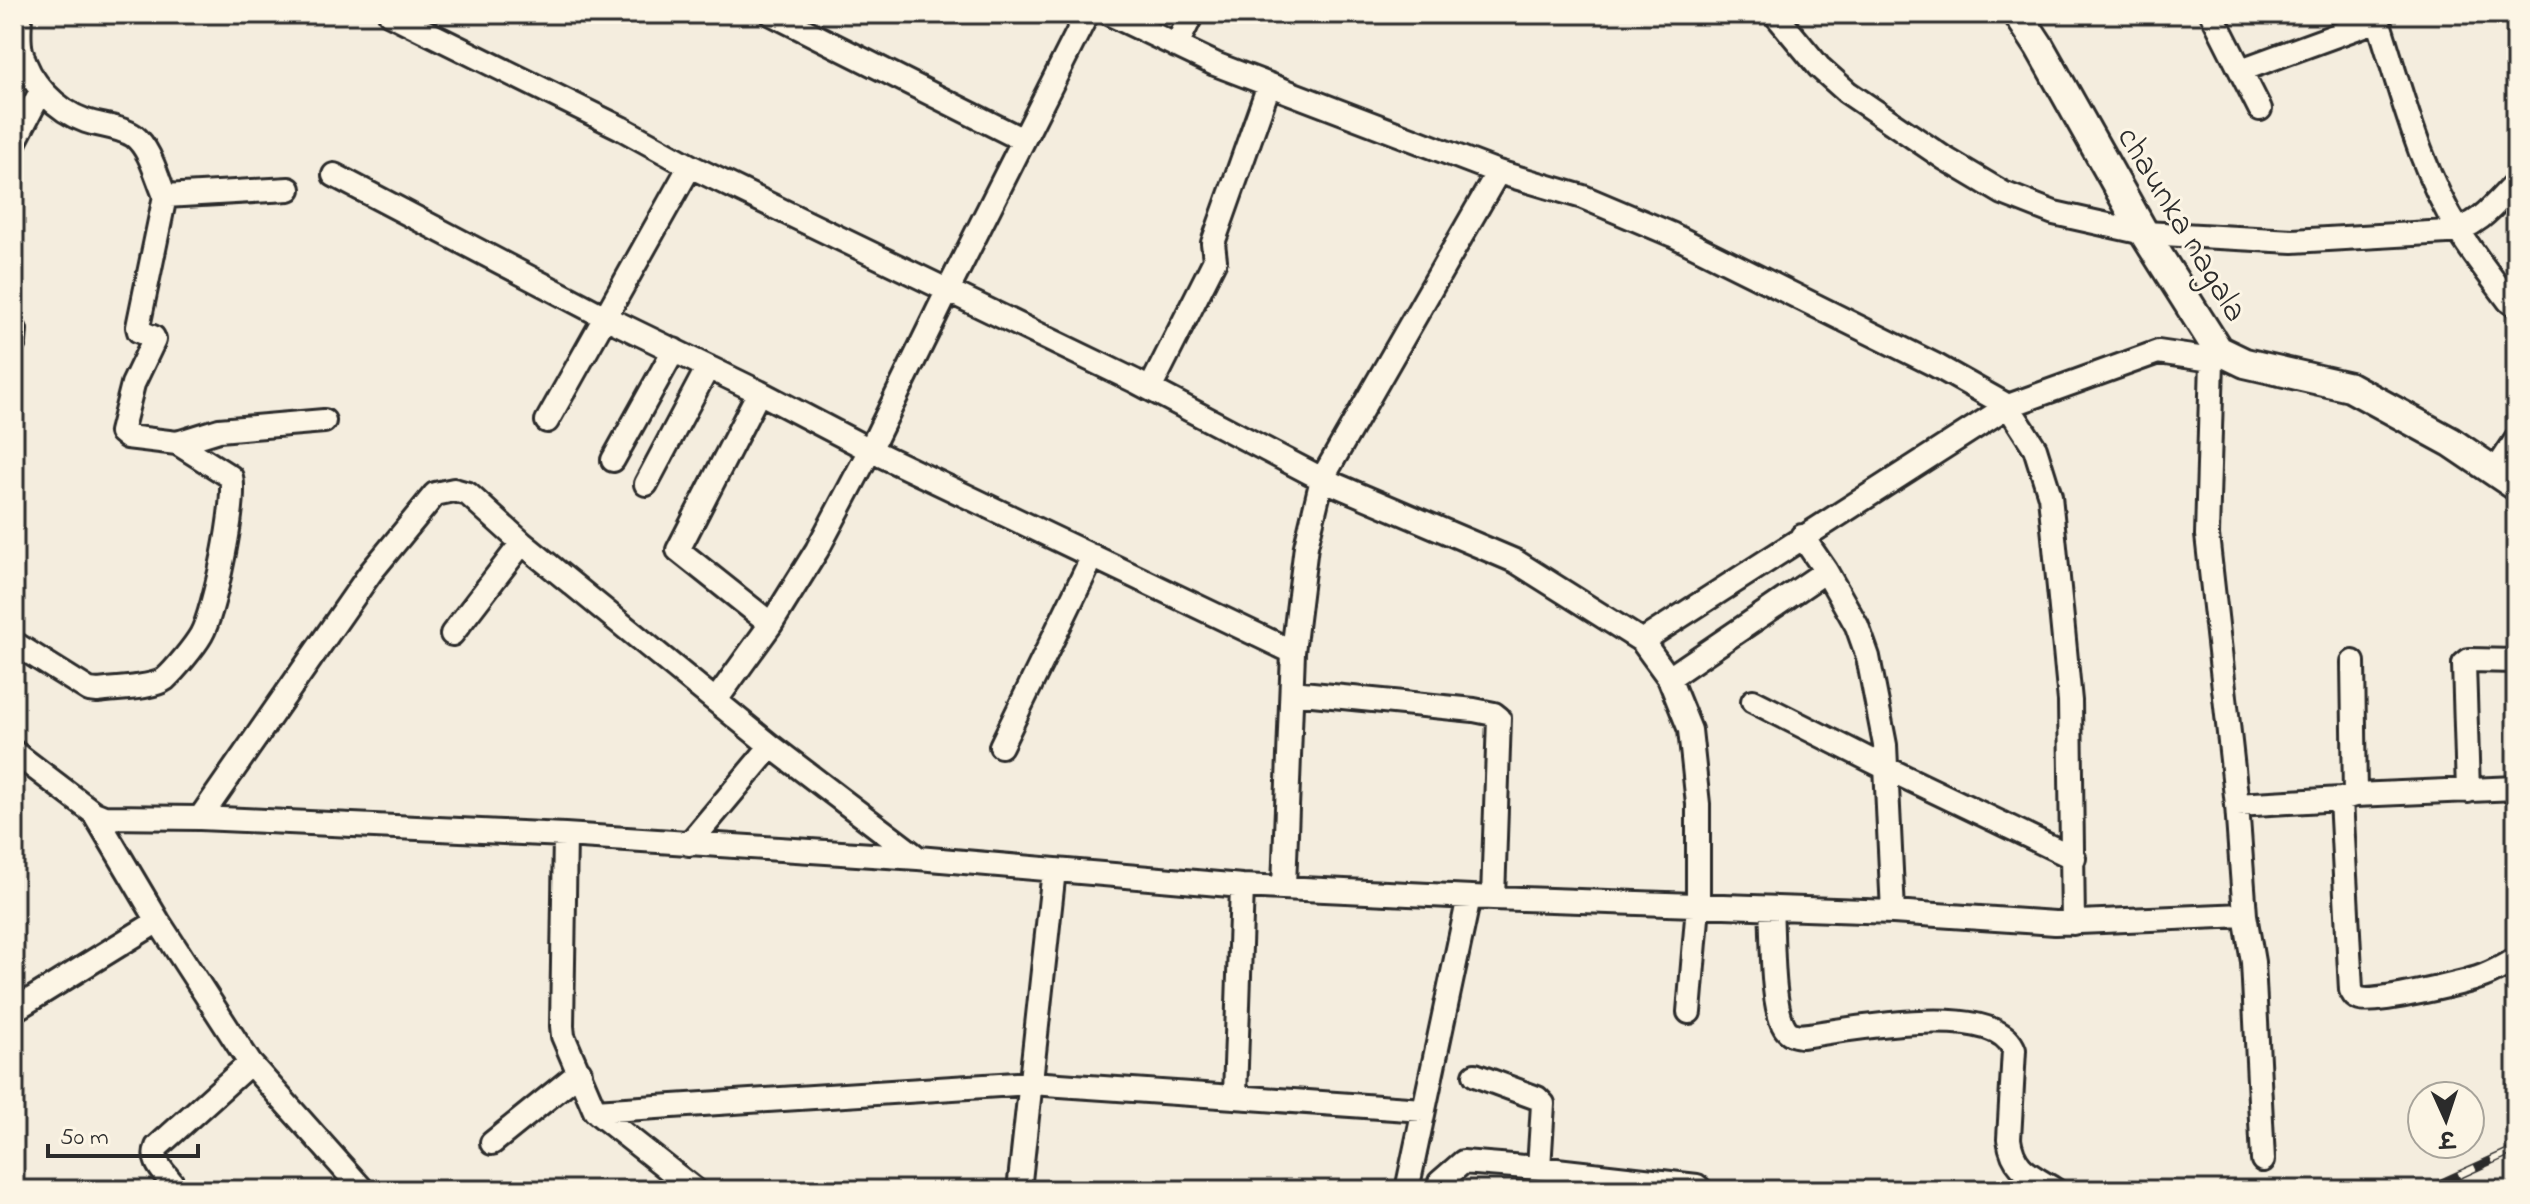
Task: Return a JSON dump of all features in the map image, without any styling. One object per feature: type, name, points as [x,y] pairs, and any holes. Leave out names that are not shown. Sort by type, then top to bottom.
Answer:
[{"type":"main road","name":"chaunka nagala","points":[[2018,14],[2215,355],[2350,387],[2451,442],[2506,479]]},
{"type":"street","points":[[20,14],[20,49],[41,91],[84,121],[128,132],[136,137],[165,196],[138,327],[139,331],[154,340],[133,384],[121,432],[127,437],[177,443],[219,430],[324,421]]},
{"type":"street","points":[[390,14],[621,128],[690,166],[1150,389],[1322,479],[1515,561],[1642,641],[1669,678],[1690,730],[1698,804],[1698,906],[1689,1012]]},
{"type":"street","points":[[772,14],[1023,140]]},
{"type":"street","points":[[716,700],[771,624],[817,550],[1087,14]]},
{"type":"street","points":[[1110,14],[1215,64],[1498,172],[1583,197],[1673,235],[1935,365],[2008,406],[2035,448],[2050,496],[2070,701],[2073,923]]},
{"type":"street","points":[[1176,46],[1192,14]]},
{"type":"street","points":[[1775,14],[1819,67],[1847,92],[1944,158],[2003,193],[2054,213],[2144,233],[2293,241],[2458,230],[2482,217],[2516,182]]},
{"type":"street","points":[[2212,14],[2260,109]]},
{"type":"street","points":[[2241,70],[2377,17],[2423,155],[2458,230],[2509,301],[2516,305]]},
{"type":"street","points":[[1150,389],[1215,260],[1213,243],[1269,85]]},
{"type":"street","points":[[14,143],[41,91]]},
{"type":"street","points":[[547,421],[690,166]]},
{"type":"street","points":[[1284,886],[1293,652],[1306,546],[1322,479],[1498,172]]},
{"type":"street","points":[[334,175],[605,317],[870,450],[1293,652]]},
{"type":"street","points":[[165,196],[289,189]]},
{"type":"street","points":[[613,460],[674,350]]},
{"type":"street","points":[[1642,641],[2008,406],[2158,352],[2215,355],[2207,535],[2237,805],[2245,915],[2253,962],[2263,1160]]},
{"type":"street","points":[[646,484],[708,367]]},
{"type":"street","points":[[759,392],[678,550],[771,624]]},
{"type":"street","points":[[2506,479],[2516,440]]},
{"type":"street","points":[[14,643],[93,691],[162,680],[200,637],[221,564],[233,486],[231,477],[225,472],[177,443]]},
{"type":"street","points":[[200,818],[371,572],[435,494],[447,490],[468,494],[522,543],[771,746],[918,858]]},
{"type":"street","points":[[1802,536],[1857,626],[1868,657],[1883,730],[1893,912]]},
{"type":"street","points":[[452,634],[522,543]]},
{"type":"street","points":[[1001,746],[1093,556]]},
{"type":"street","points":[[1669,678],[1826,571]]},
{"type":"street","points":[[2468,791],[2464,664],[2469,660],[2516,661]]},
{"type":"street","points":[[2353,662],[2348,797],[2351,990],[2360,999],[2372,999],[2440,988],[2484,976],[2516,959]]},
{"type":"street","points":[[1292,692],[1474,710],[1499,718],[1493,898]]},
{"type":"street","points":[[1753,701],[2074,858]]},
{"type":"street","points":[[689,844],[771,746]]},
{"type":"street","points":[[14,752],[94,813],[110,818],[200,818],[565,835],[918,858],[1242,886],[1469,897],[1893,912],[2073,923],[2245,915]]},
{"type":"street","points":[[2237,805],[2516,788]]},
{"type":"street","points":[[94,813],[158,921],[250,1063],[363,1190]]},
{"type":"street","points":[[565,835],[563,1036],[595,1111],[695,1190]]},
{"type":"street","points":[[1019,1190],[1054,870]]},
{"type":"street","points":[[1235,1095],[1242,886]]},
{"type":"street","points":[[1469,897],[1409,1183],[1444,1186],[1463,1162],[1697,1186],[1701,1190]]},
{"type":"street","points":[[1771,908],[1777,1001],[1788,1032],[1801,1036],[1941,1020],[1969,1022],[1998,1032],[2012,1043],[2014,1050],[2009,1139],[2011,1154],[2027,1173],[2055,1190]]},
{"type":"street","points":[[14,1010],[158,921]]},
{"type":"street","points":[[170,1190],[172,1183],[155,1161],[157,1147],[250,1063]]},
{"type":"street","points":[[492,1143],[580,1072]]},
{"type":"street","points":[[1475,1075],[1537,1098],[1543,1104],[1539,1168]]},
{"type":"street","points":[[595,1111],[1031,1083],[1423,1110]]},
{"type":"railway","points":[[2426,1190],[2516,1149]]}]
